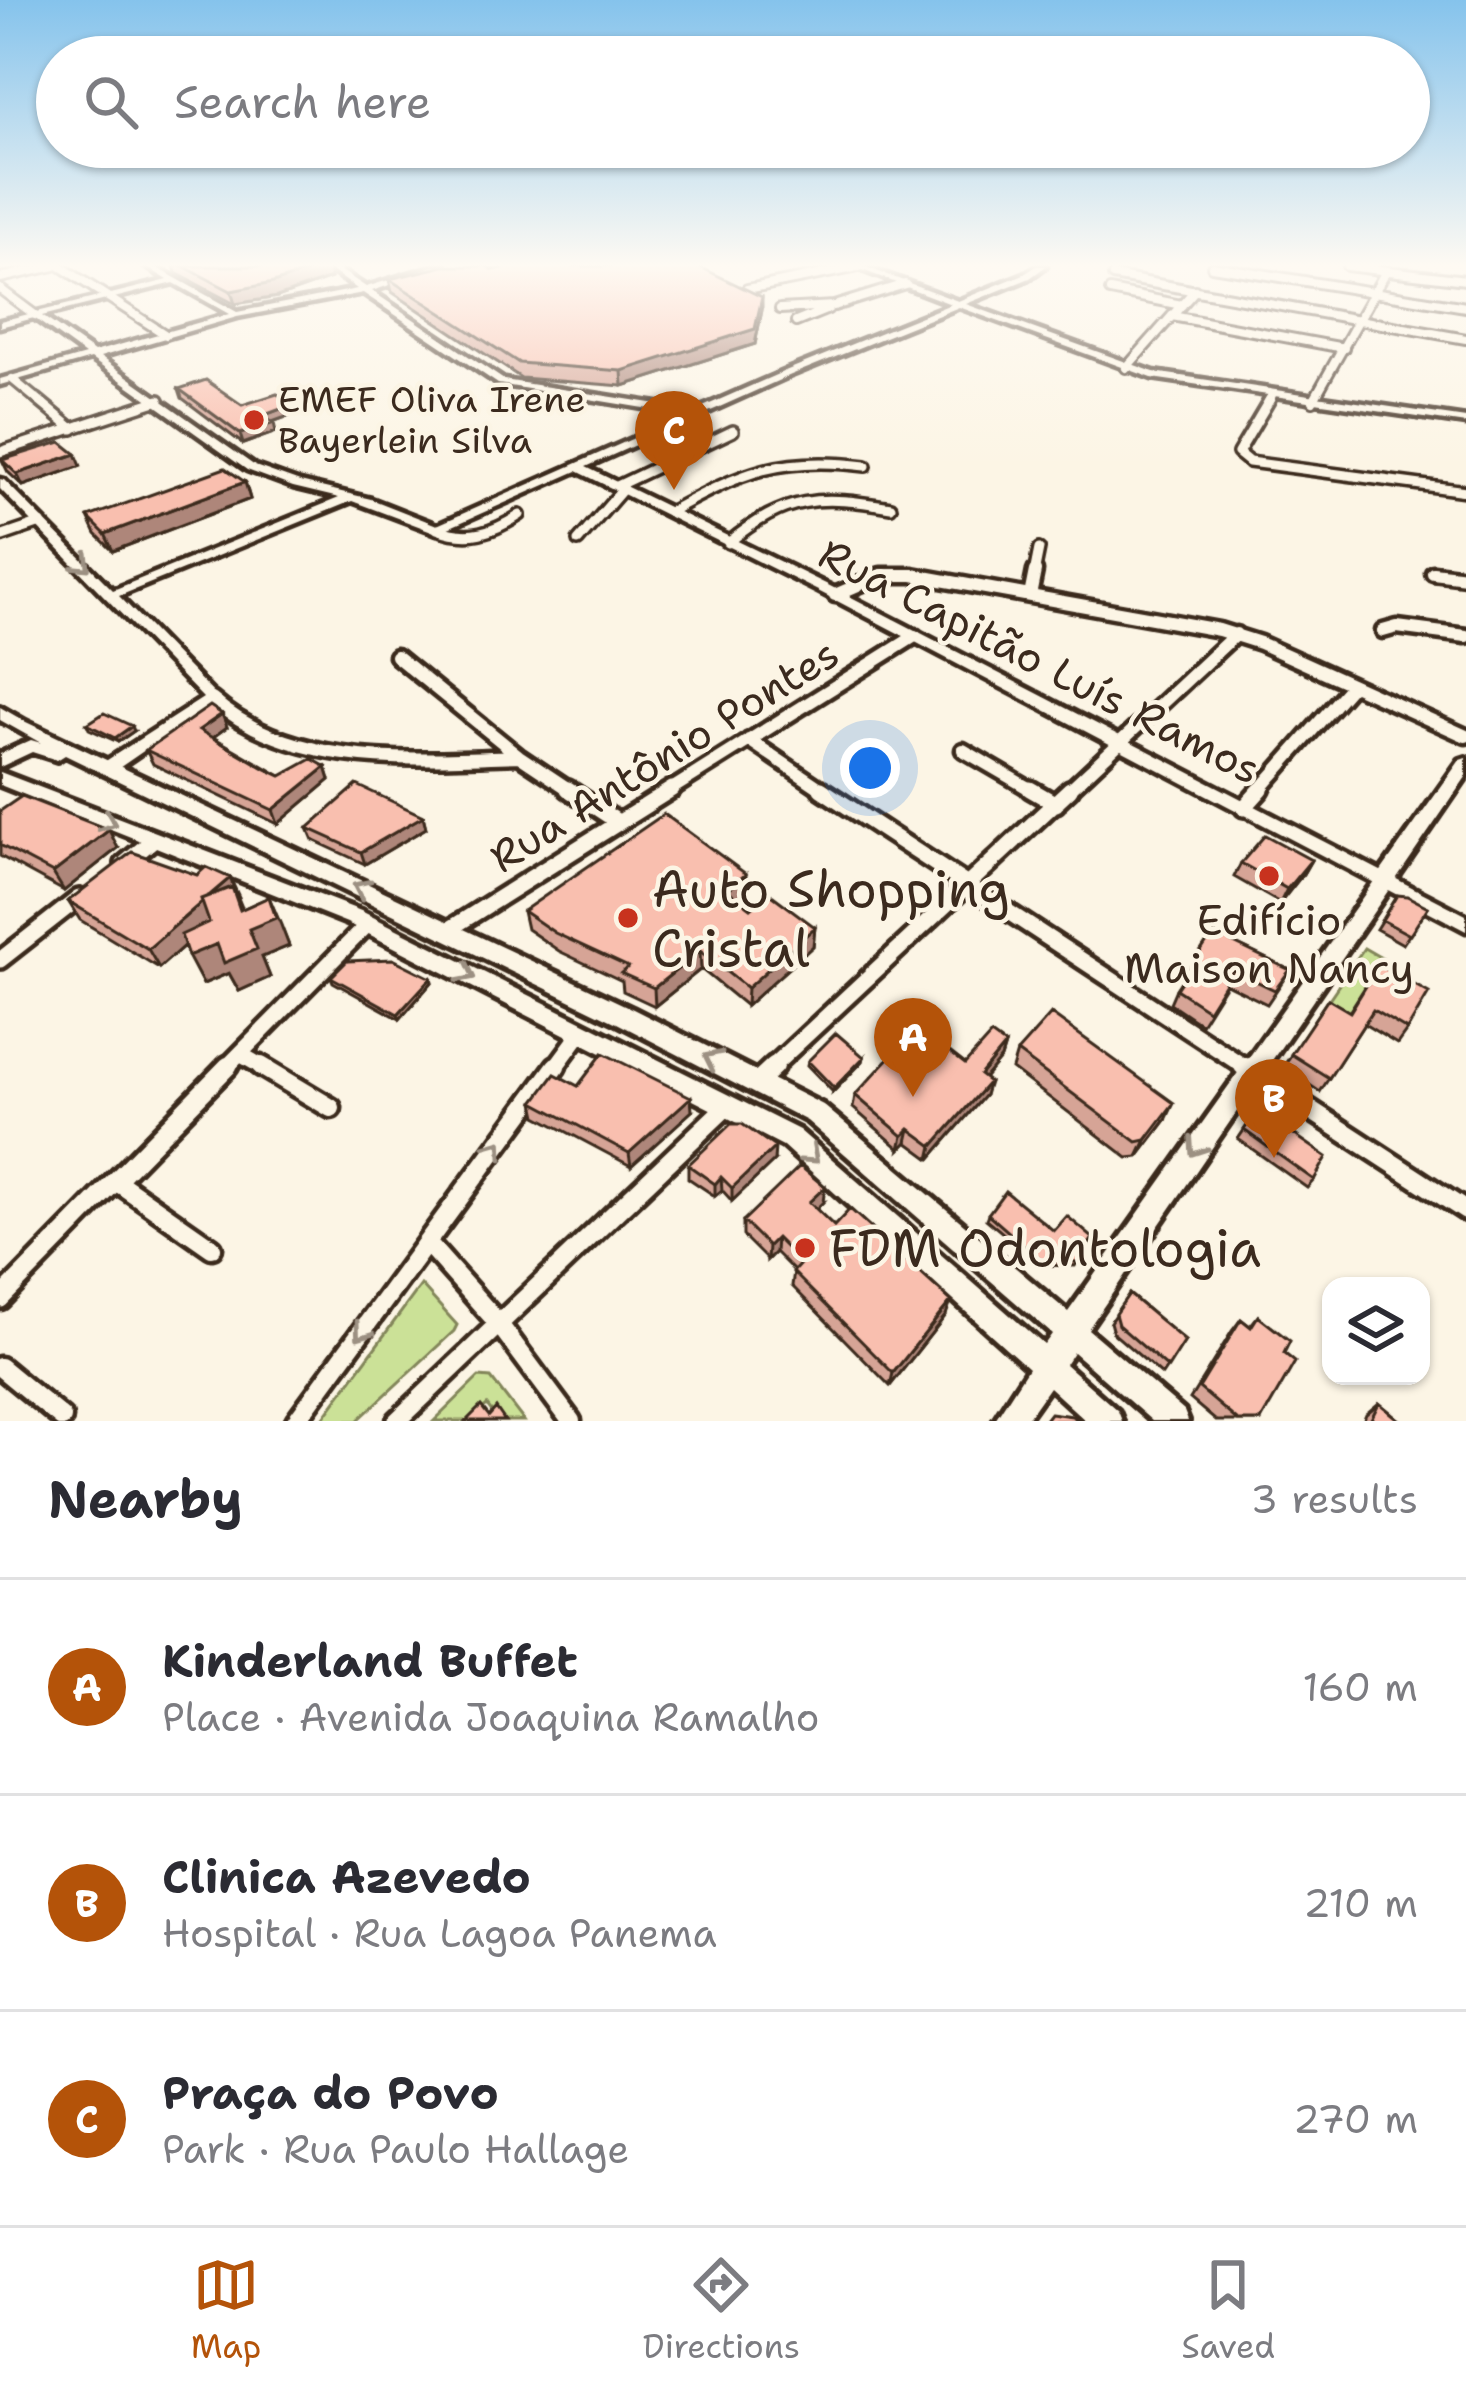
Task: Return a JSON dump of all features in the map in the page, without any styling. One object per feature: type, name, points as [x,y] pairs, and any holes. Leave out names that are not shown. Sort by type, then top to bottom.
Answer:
[{"type":"main road","points":[[0,712],[815,1113],[1174,1421]]},
{"type":"main road","points":[[100,765],[31,746],[4,773],[153,840],[368,924],[791,1138],[1108,1421]]},
{"type":"main road","points":[[1008,1421],[1466,764]]},
{"type":"street","points":[[60,332],[251,468],[296,485],[352,497],[453,537],[480,536],[520,515]]},
{"type":"street","points":[[162,332],[166,335]]},
{"type":"street","points":[[6,381],[175,332]]},
{"type":"street","points":[[428,332],[501,382],[697,414]]},
{"type":"street","points":[[437,530],[893,332]]},
{"type":"street","points":[[1031,332],[1126,368],[1272,395],[1466,421]]},
{"type":"street","points":[[1126,368],[1158,332]]},
{"type":"street","points":[[1260,332],[1344,348]]},
{"type":"street","points":[[1313,400],[1352,332]]},
{"type":"street","points":[[1428,332],[1466,339]]},
{"type":"street","points":[[6,381],[73,429]]},
{"type":"street","points":[[1272,395],[1238,453],[1250,462],[1466,491]]},
{"type":"street","points":[[0,452],[159,400]]},
{"type":"street","points":[[578,541],[620,488],[733,431]]},
{"type":"street","points":[[669,512],[771,461],[815,458],[866,466]]},
{"type":"street","name":"Rua Capitão Luís Ramos","points":[[578,467],[836,595],[1466,925]]},
{"type":"street","points":[[0,482],[212,699],[250,727],[342,753],[396,759],[519,756]]},
{"type":"street","points":[[728,543],[754,519],[802,496],[891,507]]},
{"type":"street","points":[[114,594],[352,497]]},
{"type":"street","points":[[0,537],[41,523]]},
{"type":"street","points":[[1030,596],[1040,549]]},
{"type":"street","points":[[1433,573],[1466,578]]},
{"type":"street","points":[[836,595],[869,578],[895,574],[1236,634],[1466,736]]},
{"type":"street","points":[[1383,632],[1397,626],[1466,636]]},
{"type":"street","points":[[758,1081],[1236,634]]},
{"type":"street","name":"Rua Antônio Pontes","points":[[448,930],[915,636]]},
{"type":"street","points":[[396,656],[519,756],[618,822]]},
{"type":"street","points":[[1244,808],[1352,685]]},
{"type":"street","points":[[100,765],[212,699]]},
{"type":"street","points":[[749,740],[965,887],[1466,1211]]},
{"type":"street","points":[[963,750],[1055,804]]},
{"type":"street","points":[[111,874],[153,840]]},
{"type":"street","points":[[0,960],[93,888]]},
{"type":"street","points":[[0,1299],[368,924]]},
{"type":"street","points":[[296,1421],[582,1031]]},
{"type":"street","points":[[240,1054],[331,1108]]},
{"type":"street","points":[[397,1421],[728,1105]]},
{"type":"street","points":[[116,1180],[212,1248]]},
{"type":"street","points":[[428,1243],[499,1324],[572,1421]]},
{"type":"street","points":[[0,1367],[62,1418]]},
{"type":"green space","points":[[1364,948],[1383,959],[1348,1015],[1327,1002]]},
{"type":"green space","points":[[421,1285],[457,1325],[454,1331],[357,1421],[321,1421]]},
{"type":"green space","points":[[479,1377],[491,1378],[524,1421],[499,1421],[487,1405],[470,1421],[434,1421]]},
{"type":"building","points":[[472,332],[745,332],[622,371],[519,363]]},
{"type":"building","points":[[206,380],[242,405],[277,394],[294,404],[262,416],[274,423],[240,434],[179,389]]},
{"type":"building","points":[[61,442],[76,454],[17,474],[2,460]]},
{"type":"building","points":[[225,468],[245,482],[105,534],[88,517]]},
{"type":"building","points":[[210,706],[222,714],[199,730],[266,769],[281,776],[312,759],[326,767],[273,810],[146,750]]},
{"type":"building","points":[[104,713],[132,726],[115,738],[87,724]]},
{"type":"building","points":[[357,785],[423,816],[361,852],[308,828]]},
{"type":"building","points":[[22,796],[109,830],[53,873],[0,845],[0,811]]},
{"type":"building","points":[[664,814],[746,874],[727,890],[751,908],[769,893],[815,927],[747,988],[700,951],[654,988],[621,973],[628,967],[555,933],[523,911]]},
{"type":"building","points":[[1265,835],[1311,860],[1287,889],[1241,863]]},
{"type":"building","points":[[132,852],[197,875],[206,867],[230,878],[148,949],[68,901]]},
{"type":"building","points":[[232,887],[240,910],[269,897],[276,918],[249,929],[257,949],[224,963],[217,944],[188,956],[181,935],[209,922],[201,899]]},
{"type":"building","points":[[1397,895],[1428,907],[1410,935],[1382,920]]},
{"type":"building","points":[[1213,933],[1290,970],[1275,990],[1233,970],[1208,1010],[1176,989]]},
{"type":"building","points":[[393,959],[431,978],[398,1014],[331,977],[347,961]]},
{"type":"building","points":[[1379,965],[1429,993],[1407,1030],[1373,1010],[1329,1078],[1291,1054],[1328,999],[1350,1012]]},
{"type":"building","points":[[1051,1014],[1174,1103],[1146,1140],[1137,1142],[1017,1052]]},
{"type":"building","points":[[836,1033],[864,1057],[834,1088],[808,1061]]},
{"type":"building","points":[[991,1035],[1005,1045],[980,1075],[989,1082],[933,1146],[910,1129],[903,1136],[855,1095],[903,1043],[915,1052],[929,1036],[965,1064]]},
{"type":"building","points":[[603,1053],[691,1097],[629,1153],[534,1102],[555,1074],[578,1086]]},
{"type":"building","points":[[1266,1115],[1327,1157],[1314,1180],[1244,1130],[1251,1120],[1262,1121]]},
{"type":"building","points":[[731,1124],[742,1124],[775,1147],[732,1188],[721,1177],[715,1184],[688,1165]]},
{"type":"building","points":[[800,1166],[825,1187],[809,1202],[834,1226],[850,1209],[951,1301],[893,1373],[793,1272],[801,1263],[776,1238],[768,1246],[743,1221]]},
{"type":"building","points":[[1005,1191],[1054,1231],[1067,1216],[1093,1238],[1077,1262],[1042,1261],[988,1214]]},
{"type":"building","points":[[1129,1294],[1185,1341],[1168,1368],[1118,1325],[1115,1314]]},
{"type":"building","points":[[1258,1316],[1290,1341],[1284,1353],[1295,1362],[1261,1421],[1238,1421],[1199,1388],[1241,1319],[1251,1327]]},
{"type":"building","points":[[1379,1403],[1401,1421],[1370,1421]]},
{"type":"building","points":[[481,1406],[489,1416],[496,1408],[505,1421],[466,1421]]},
{"type":"building","points":[[1050,1413],[1072,1416],[1078,1421],[1044,1421]]},
{"type":"place","name":"EMEF Oliva Irene Bayerlein Silva","points":[[254,420]]},
{"type":"place","name":"Praça do Povo","points":[[674,490]]},
{"type":"place","name":"Edifício Maison Nancy","points":[[1269,876]]},
{"type":"place","name":"Auto Shopping Cristal","points":[[628,918]]},
{"type":"place","name":"Kinderland Buffet","points":[[913,1097]]},
{"type":"place","name":"Clinica Azevedo","points":[[1274,1158]]},
{"type":"place","name":"FDM Odontologia","points":[[805,1248]]}]
